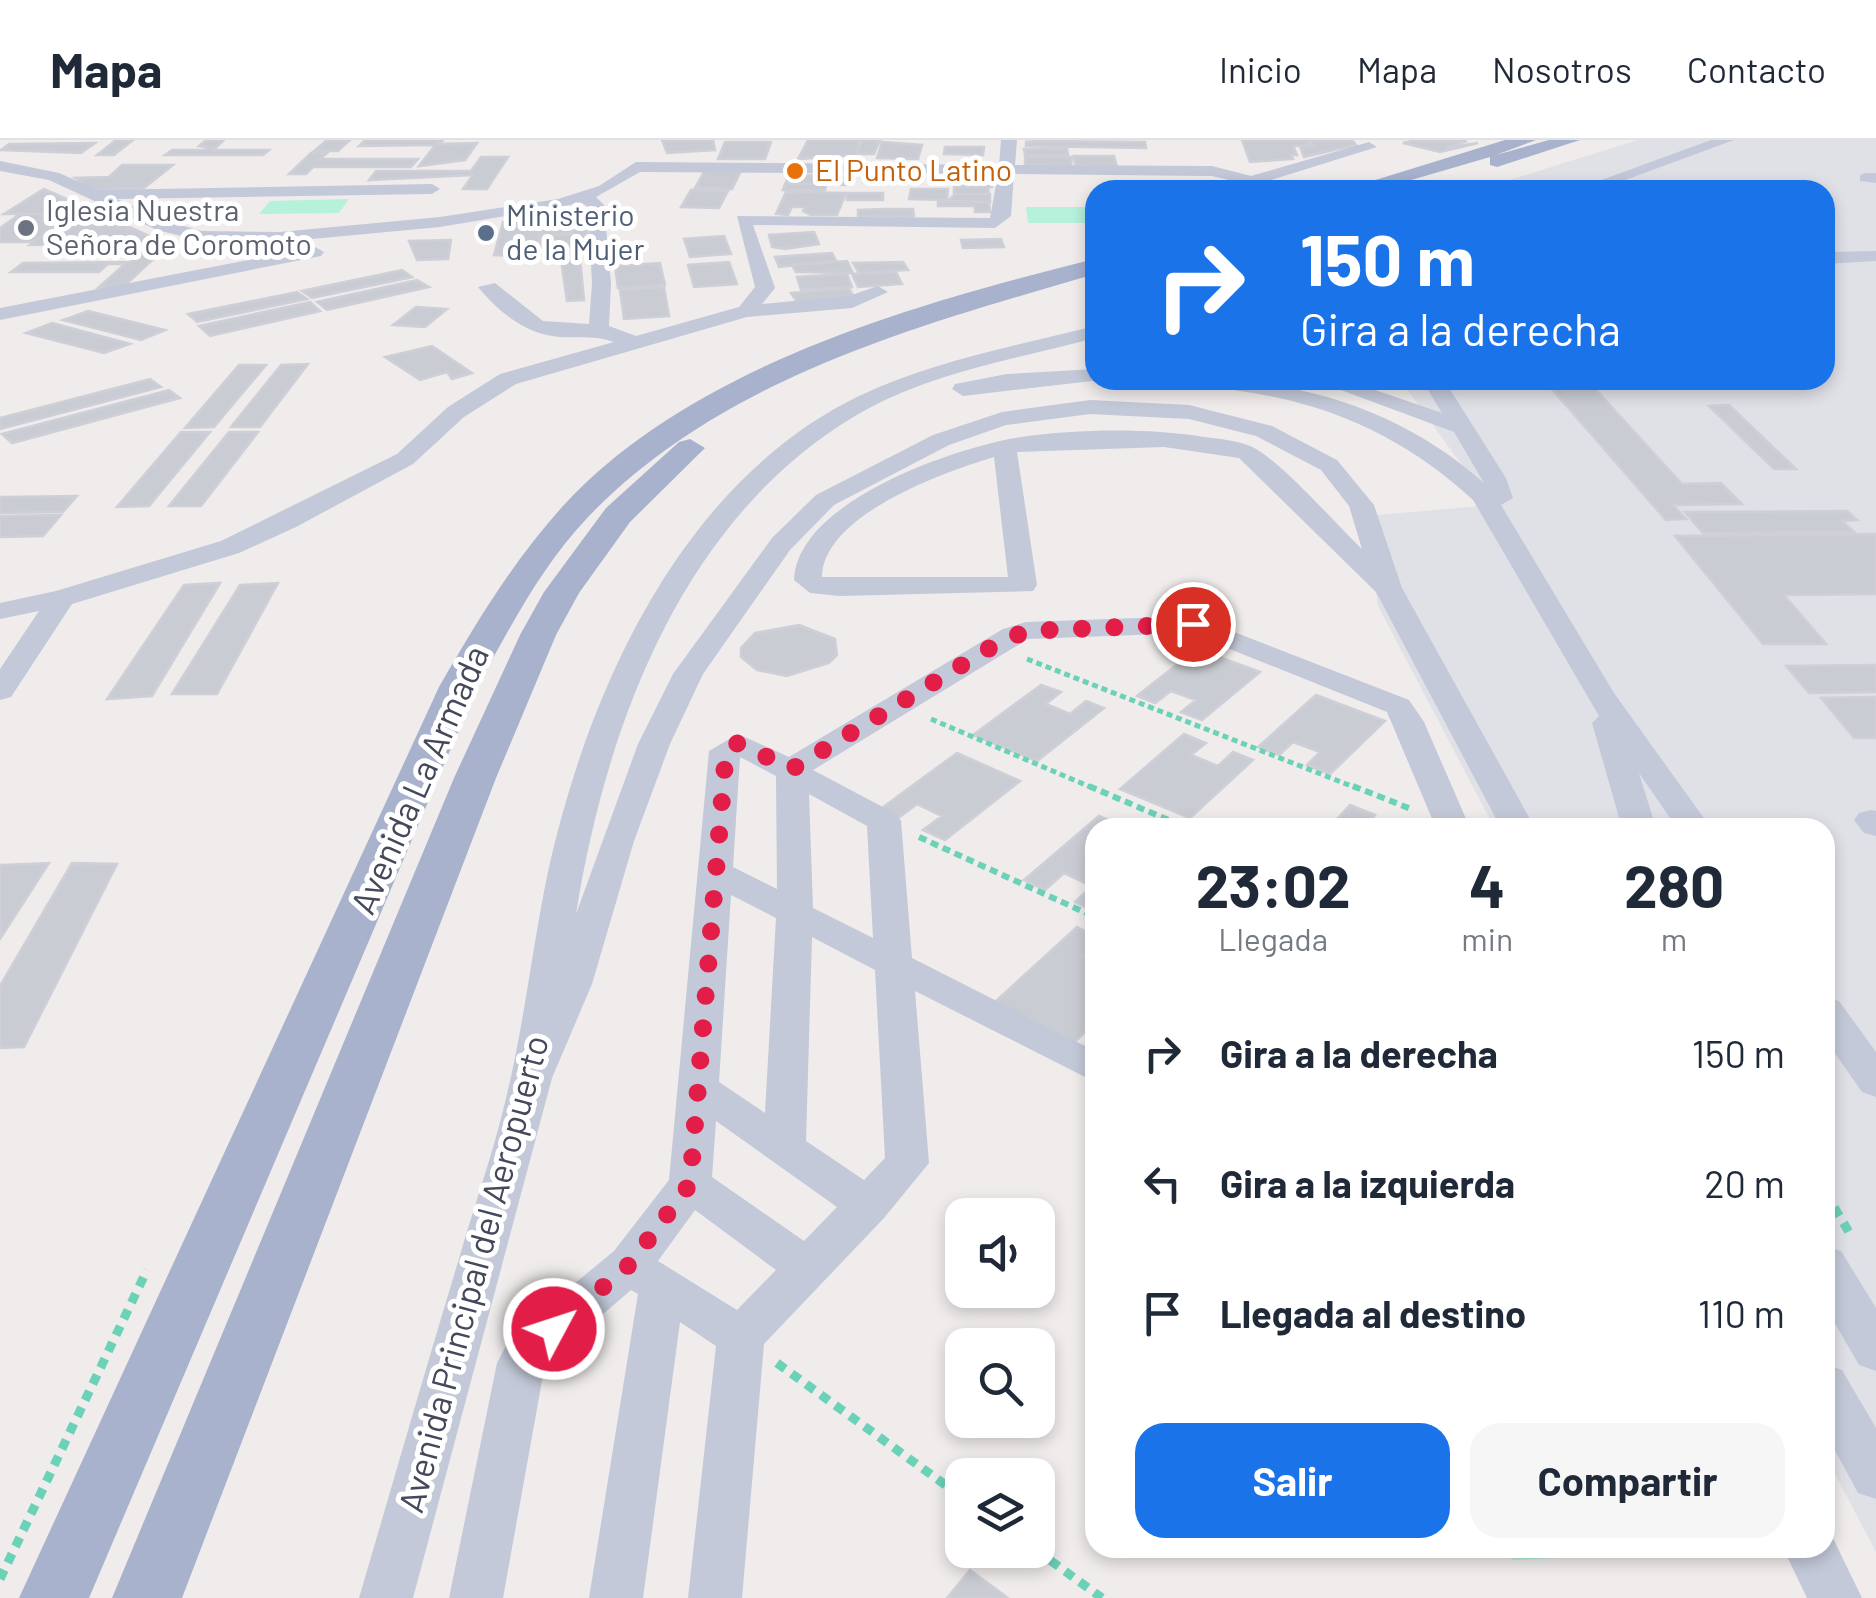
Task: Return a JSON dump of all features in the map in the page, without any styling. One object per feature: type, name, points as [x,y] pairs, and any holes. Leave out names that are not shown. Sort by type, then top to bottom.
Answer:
[{"type":"main road","points":[[1388,180],[1526,140]]},
{"type":"main road","points":[[1433,180],[1570,140]]},
{"type":"main road","name":"Avenida La Armada","points":[[54,1598],[458,687],[504,600],[552,534],[622,465],[726,396],[884,330],[1085,269]]},
{"type":"main road","name":"Avenida La Armada","points":[[147,1598],[516,681],[562,592],[588,554],[618,515],[676,458],[754,408],[870,354],[1085,284]]},
{"type":"street","points":[[751,207],[995,223],[1002,216],[1009,140]]},
{"type":"street","points":[[1611,180],[1726,140]]},
{"type":"street","points":[[1273,180],[1369,147]]},
{"type":"street","points":[[746,310],[765,288],[751,207],[779,159]]},
{"type":"street","points":[[0,166],[52,176],[163,226],[202,236],[280,237],[521,212],[586,198],[632,161],[779,159],[1005,170],[1228,165],[1236,180]]},
{"type":"street","points":[[94,194],[432,189]]},
{"type":"street","points":[[586,198],[596,205],[600,238],[603,303],[598,329]]},
{"type":"street","points":[[0,314],[305,255],[422,224]]},
{"type":"street","points":[[1835,258],[1876,256]]},
{"type":"street","points":[[488,287],[527,325],[539,330],[598,329],[636,342]]},
{"type":"street","points":[[0,611],[62,598],[230,547],[288,522],[406,459],[456,412],[508,379],[746,310],[852,302],[878,292]]},
{"type":"street","name":"Avenida Principal del Aeropuerto","points":[[386,1598],[532,1077],[567,863],[589,783],[645,639],[685,566],[739,500],[797,443],[868,400],[1085,335]]},
{"type":"street","points":[[1033,378],[1038,373],[1085,369]]},
{"type":"street","name":"Avenida Principal del Aeropuerto","points":[[774,468],[833,432],[893,408],[977,386],[1085,375]]},
{"type":"street","points":[[1267,390],[1308,398],[1380,423],[1446,460],[1483,496],[1600,695],[1687,818]]},
{"type":"street","points":[[1308,398],[1316,390]]},
{"type":"street","points":[[1355,390],[1458,426]]},
{"type":"street","points":[[1438,390],[1494,478],[1521,566]]},
{"type":"street","points":[[532,1077],[573,984],[648,760],[688,674],[781,544],[809,514],[861,478],[964,430],[1023,414],[1113,407],[1212,416],[1309,451],[1346,481],[1361,505],[1388,588],[1513,818]]},
{"type":"street","points":[[1005,447],[1023,585],[820,588],[808,580],[810,558],[865,504],[980,453],[1005,447],[1180,442],[1247,453],[1388,588]]},
{"type":"street","points":[[0,692],[62,598]]},
{"type":"street","points":[[792,769],[993,646],[1026,631],[1204,626],[1398,706],[1409,722],[1449,818]]},
{"type":"street","points":[[1600,695],[1636,818]]},
{"type":"street","points":[[616,1598],[646,1275],[690,1184],[701,1090],[726,751],[738,743],[884,821],[908,1163],[741,1337],[715,1598]]},
{"type":"street","points":[[784,1148],[794,910],[792,769]]},
{"type":"street","points":[[716,873],[891,959],[1085,1063]]},
{"type":"street","points":[[1835,1024],[1876,1082]]},
{"type":"street","points":[[701,1090],[868,1206]]},
{"type":"street","points":[[690,1184],[808,1268]]},
{"type":"street","points":[[646,1275],[741,1337]]},
{"type":"street","points":[[476,1598],[520,1363],[528,1350],[646,1275]]},
{"type":"street","points":[[1835,1281],[1876,1351]]},
{"type":"street","points":[[1835,1403],[1876,1476]]},
{"type":"street","points":[[1815,1558],[1835,1598]]},
{"type":"path","points":[[993,646],[1430,818]]},
{"type":"path","points":[[898,704],[1164,818]]},
{"type":"path","points":[[884,821],[1085,912]]},
{"type":"path","points":[[741,1337],[945,1485]]},
{"type":"path","points":[[1055,1564],[1102,1598]]},
{"type":"shaded area","points":[[1638,140],[1876,140],[1876,1552],[1835,1474],[1835,818],[1489,818],[1378,606],[1366,516],[1491,505],[1407,390],[1835,390],[1835,180],[1509,180]]},
{"type":"green space","points":[[349,199],[339,213],[259,214],[270,201]]},
{"type":"green space","points":[[1026,207],[1085,207],[1085,223],[1028,223]]},
{"type":"building","points":[[116,140],[133,140],[114,155],[97,155]]},
{"type":"building","points":[[206,140],[224,140],[213,150],[269,150],[263,155],[165,155],[172,150],[205,150],[208,147],[199,146]]},
{"type":"building","points":[[327,140],[350,140],[338,151],[314,151]]},
{"type":"building","points":[[365,140],[444,140],[434,145],[359,146]]},
{"type":"building","points":[[662,140],[713,140],[715,150],[667,153]]},
{"type":"building","points":[[808,140],[860,140],[855,155],[798,159]]},
{"type":"building","points":[[863,140],[880,140],[874,154],[856,154]]},
{"type":"building","points":[[1242,140],[1307,140],[1310,146],[1293,146],[1297,155],[1291,155],[1293,159],[1250,162]]},
{"type":"building","points":[[1310,140],[1353,141],[1356,145],[1304,157],[1300,146],[1313,146]]},
{"type":"building","points":[[1467,141],[1445,148],[1478,143],[1440,152],[1403,143]]},
{"type":"building","points":[[725,142],[771,142],[765,159],[718,159]]},
{"type":"building","points":[[882,142],[922,145],[918,159],[877,158]]},
{"type":"building","points":[[1026,142],[1145,142],[1146,148],[1026,146]]},
{"type":"building","points":[[95,143],[81,153],[1,150],[9,144]]},
{"type":"building","points":[[477,143],[465,160],[419,166],[436,144]]},
{"type":"building","points":[[945,147],[984,147],[983,155],[944,154]]},
{"type":"building","points":[[1024,149],[1067,149],[1068,155],[1025,155]]},
{"type":"building","points":[[311,153],[327,153],[320,159],[418,159],[411,167],[313,167],[306,174],[289,174]]},
{"type":"building","points":[[1025,156],[1072,157],[1071,166],[1025,165]]},
{"type":"building","points":[[1074,156],[1114,156],[1117,167],[1075,165]]},
{"type":"building","points":[[481,157],[508,157],[487,189],[463,189],[473,175],[369,180],[376,171],[471,171]]},
{"type":"building","points":[[122,165],[173,165],[144,188],[92,190],[75,178],[109,177]]},
{"type":"building","points":[[705,170],[741,171],[732,189],[695,188]]},
{"type":"building","points":[[896,171],[920,171],[921,183],[891,183]]},
{"type":"building","points":[[956,172],[992,173],[992,187],[954,186]]},
{"type":"building","points":[[788,175],[850,175],[848,185],[786,183]]},
{"type":"building","points":[[785,184],[826,184],[825,190],[783,190]]},
{"type":"building","points":[[954,187],[988,187],[989,194],[954,194]]},
{"type":"building","points":[[44,189],[165,243],[30,245],[70,214],[4,214]]},
{"type":"building","points":[[911,189],[948,189],[947,200],[909,199]]},
{"type":"building","points":[[691,190],[728,191],[719,208],[681,207]]},
{"type":"building","points":[[786,192],[846,193],[837,215],[811,215],[803,211],[805,207],[792,207],[788,215],[776,214]]},
{"type":"building","points":[[847,193],[883,193],[883,200],[847,200]]},
{"type":"building","points":[[955,194],[990,194],[990,202],[948,201]]},
{"type":"building","points":[[938,202],[989,202],[990,212],[975,212],[975,206],[938,206]]},
{"type":"building","points":[[913,209],[914,217],[858,216],[858,210]]},
{"type":"building","points":[[588,212],[588,224],[547,225],[549,214]]},
{"type":"building","name":"Iglesia Nuestra Señora de Coromoto","points":[[20,214],[70,214],[34,242],[0,242],[0,228]]},
{"type":"building","points":[[543,220],[543,226],[572,225],[572,233],[539,235],[539,257],[494,255],[503,222]]},
{"type":"building","points":[[588,224],[588,254],[541,257],[541,235],[573,234],[573,225]]},
{"type":"building","points":[[814,232],[819,244],[785,249],[772,247],[769,235]]},
{"type":"building","points":[[724,236],[731,254],[690,257],[684,239]]},
{"type":"building","points":[[1001,239],[1004,247],[963,248],[961,240]]},
{"type":"building","points":[[451,240],[448,259],[417,260],[409,241]]},
{"type":"building","points":[[142,252],[161,252],[122,288],[98,288],[125,264],[108,264],[99,272],[11,272],[23,263],[130,262]]},
{"type":"building","points":[[832,253],[836,261],[779,267],[775,257]]},
{"type":"building","points":[[580,258],[584,300],[567,301],[561,260]]},
{"type":"building","points":[[847,261],[853,273],[796,272],[792,265]]},
{"type":"building","points":[[729,262],[737,284],[694,287],[688,265]]},
{"type":"building","points":[[903,262],[908,270],[859,273],[853,263]]},
{"type":"building","points":[[660,263],[665,285],[618,288],[615,266]]},
{"type":"building","points":[[402,270],[412,277],[312,298],[302,291]]},
{"type":"building","points":[[896,272],[902,284],[858,287],[852,274]]},
{"type":"building","points":[[847,274],[852,287],[801,290],[797,277]]},
{"type":"building","points":[[417,280],[429,287],[327,310],[317,302]]},
{"type":"building","points":[[664,287],[669,316],[624,319],[620,290]]},
{"type":"building","points":[[849,288],[854,297],[797,302],[791,293]]},
{"type":"building","points":[[297,292],[307,299],[197,322],[188,314]]},
{"type":"building","points":[[310,302],[320,311],[210,336],[199,326]]},
{"type":"building","points":[[416,307],[447,309],[425,327],[393,325]]},
{"type":"building","points":[[88,311],[165,330],[141,340],[63,320]]},
{"type":"building","points":[[52,323],[130,344],[104,353],[26,333]]},
{"type":"building","points":[[432,346],[472,373],[452,379],[447,372],[420,380],[385,357]]},
{"type":"building","points":[[308,364],[260,427],[231,427],[281,365]]},
{"type":"building","points":[[239,365],[266,365],[214,427],[185,428]]},
{"type":"building","points":[[150,379],[161,387],[0,429],[0,418]]},
{"type":"building","points":[[169,390],[180,398],[12,443],[2,434]]},
{"type":"building","points":[[1553,390],[1596,390],[1682,484],[1721,483],[1742,504],[1673,505],[1686,519],[1666,520]]},
{"type":"building","points":[[1729,405],[1796,469],[1774,469],[1709,406]]},
{"type":"building","points":[[181,432],[210,432],[149,506],[117,507]]},
{"type":"building","points":[[229,432],[258,432],[201,506],[169,506]]},
{"type":"building","points":[[77,496],[63,512],[0,513],[0,497]]},
{"type":"building","points":[[1847,511],[1857,520],[1842,521],[1854,532],[1703,533],[1685,512]]},
{"type":"building","points":[[61,515],[43,536],[0,537],[0,516]]},
{"type":"building","points":[[1875,534],[1876,594],[1784,595],[1826,644],[1763,644],[1675,536]]},
{"type":"building","points":[[220,583],[152,696],[107,699],[184,585]]},
{"type":"building","points":[[278,583],[217,694],[172,694],[240,585]]},
{"type":"building","points":[[799,625],[835,639],[837,655],[829,663],[787,676],[757,670],[741,657],[741,648],[755,633]]},
{"type":"building","points":[[1197,649],[1260,672],[1202,720],[1181,712],[1196,700],[1171,691],[1155,703],[1137,696]]},
{"type":"building","points":[[1876,665],[1876,692],[1809,693],[1786,666]]},
{"type":"building","points":[[1041,685],[1061,692],[1046,704],[1070,714],[1086,701],[1104,708],[1037,761],[973,735]]},
{"type":"building","points":[[1316,695],[1385,721],[1330,774],[1307,765],[1320,752],[1293,742],[1279,755],[1258,747]]},
{"type":"building","points":[[1876,697],[1876,738],[1854,738],[1821,698]]},
{"type":"building","points":[[1184,734],[1206,743],[1191,755],[1218,766],[1233,752],[1253,760],[1190,818],[1120,789]]},
{"type":"building","points":[[957,753],[1020,781],[945,840],[923,830],[942,816],[917,804],[897,819],[879,810]]},
{"type":"building","points":[[1350,805],[1375,815],[1372,818],[1338,818]]},
{"type":"building","points":[[1085,828],[1085,883],[1064,873],[1045,890],[1024,880]]},
{"type":"building","points":[[49,863],[0,939],[0,865]]},
{"type":"building","points":[[72,863],[117,864],[24,1047],[0,1048],[0,986]]},
{"type":"building","points":[[1085,893],[1085,907],[1075,902]]},
{"type":"building","points":[[1077,927],[1085,931],[1085,1032],[1074,1043],[995,1002]]},
{"type":"building","points":[[970,1570],[1008,1598],[947,1598]]},
{"type":"place","name":"El Punto Latino","points":[[795,171]]},
{"type":"place","name":"Iglesia Nuestra Señora de Coromoto","points":[[26,228]]},
{"type":"place","name":"Ministerio de la Mujer","points":[[486,233]]},
{"type":"route","points":[[554,1329],[630,1264],[690,1184],[701,1090],[726,751],[738,743],[792,769],[993,646],[1026,631],[1193,624]]}]
